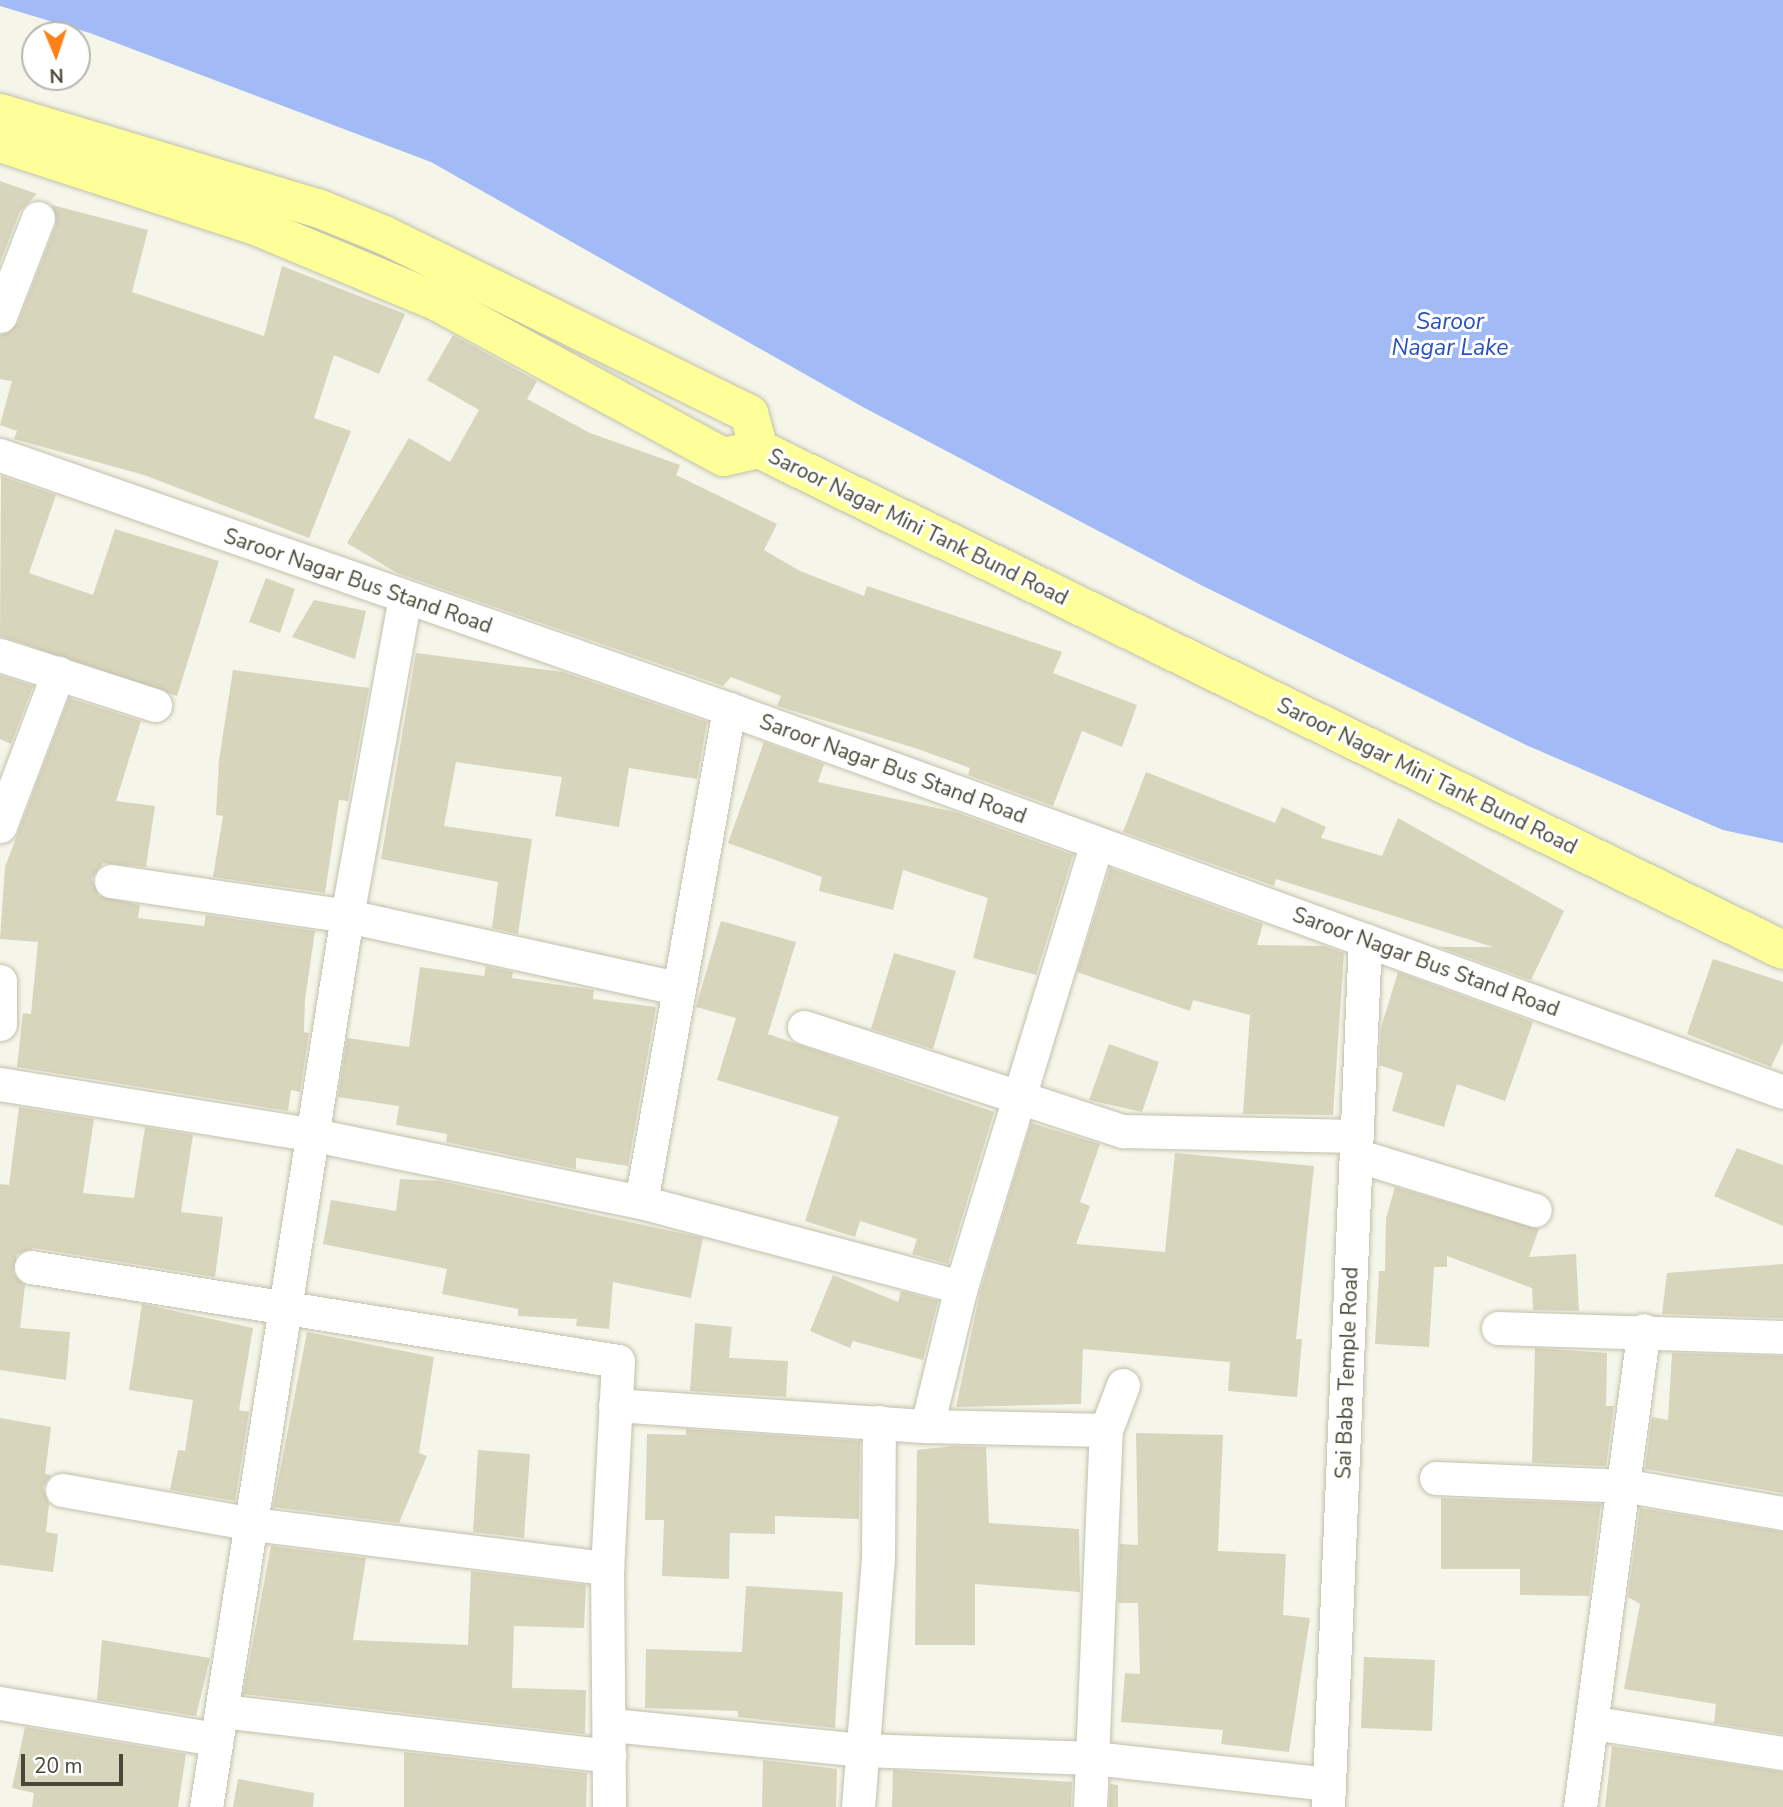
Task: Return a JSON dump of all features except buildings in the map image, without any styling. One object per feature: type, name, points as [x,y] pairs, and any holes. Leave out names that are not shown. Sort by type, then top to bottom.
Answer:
[{"type":"main road","points":[[0,113],[320,209],[749,414],[759,449]]},
{"type":"main road","name":"Saroor Nagar Mini Tank Bund Road","points":[[0,143],[117,177],[311,249],[438,302],[724,457],[759,449],[1783,950]]},
{"type":"main road","points":[[311,249],[320,209]]},
{"type":"street","points":[[0,316],[38,218]]},
{"type":"street","name":"Saroor Nagar Bus Stand Road","points":[[0,455],[729,709],[1783,1092]]},
{"type":"street","points":[[206,1807],[289,1305],[346,916],[405,598]]},
{"type":"street","points":[[0,654],[155,705]]},
{"type":"street","points":[[0,826],[58,673]]},
{"type":"street","points":[[641,1202],[677,988],[729,709]]},
{"type":"street","points":[[927,1426],[961,1287],[1097,844]]},
{"type":"street","points":[[111,881],[346,916],[677,988]]},
{"type":"street","name":"Sai Baba Temple Road","points":[[1329,1796],[1365,940]]},
{"type":"street","points":[[0,981],[0,1024]]},
{"type":"street","points":[[804,1027],[1123,1131],[1357,1146],[1535,1210]]},
{"type":"street","points":[[0,1084],[314,1135],[641,1202],[961,1287]]},
{"type":"street","points":[[31,1267],[289,1305],[618,1361],[607,1568],[611,1740],[608,1807]]},
{"type":"street","points":[[1498,1328],[1644,1330],[1783,1337]]},
{"type":"street","points":[[1580,1807],[1595,1723],[1628,1486],[1644,1330]]},
{"type":"street","points":[[1090,1807],[1105,1430],[1123,1385]]},
{"type":"street","points":[[615,1405],[927,1426],[1105,1430]]},
{"type":"street","points":[[858,1807],[878,1558],[879,1422]]},
{"type":"street","points":[[1437,1478],[1628,1486],[1783,1513]]},
{"type":"street","points":[[62,1490],[252,1524],[607,1568]]},
{"type":"street","points":[[0,1703],[219,1725],[1093,1758],[1329,1796]]},
{"type":"street","points":[[1595,1723],[1783,1753]]},
{"type":"water","name":"Saroor Nagar Lake","points":[[0,0],[1783,0],[1783,843],[1723,830],[1526,745],[1201,585],[861,406],[431,162],[91,33],[91,21],[50,21],[0,6]]}]
